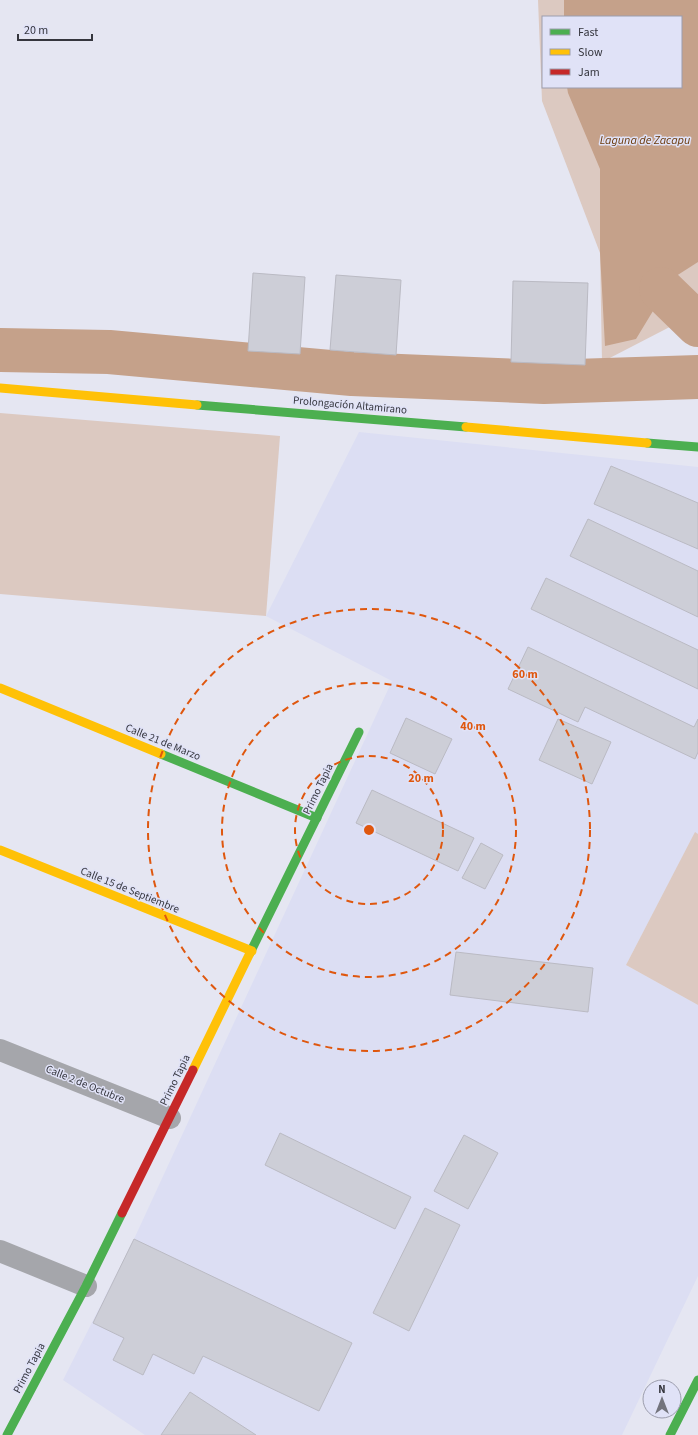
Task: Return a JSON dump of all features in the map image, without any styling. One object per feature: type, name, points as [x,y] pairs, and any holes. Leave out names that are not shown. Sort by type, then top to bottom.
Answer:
[{"type":"street","name":"Prolongación Altamirano","points":[[0,388],[698,447]]},
{"type":"street","name":"Calle 21 de Marzo","points":[[0,688],[317,818]]},
{"type":"street","name":"Primo Tapia","points":[[7,1435],[86,1286],[359,732]]},
{"type":"street","name":"Calle 15 de Septiembre","points":[[0,850],[252,951]]},
{"type":"street","name":"Calle 2 de Octubre","points":[[0,1050],[170,1118]]},
{"type":"street","points":[[0,1251],[86,1286]]},
{"type":"street","points":[[670,1435],[698,1380]]},
{"type":"shaded area","name":"Laguna de Zacapu","points":[[538,0],[698,0],[698,307],[691,316],[602,362],[600,253],[542,101]]},
{"type":"shaded area","points":[[0,413],[280,436],[266,616],[0,594]]},
{"type":"shaded area","points":[[359,432],[698,467],[698,834],[695,833],[626,965],[698,1005],[698,1276],[649,1379],[642,1379],[642,1393],[622,1435],[145,1435],[63,1380],[134,1239],[392,681],[266,616]]},
{"type":"shaded area","points":[[695,832],[698,834],[698,1005],[626,965]]},
{"type":"water","name":"Laguna de Zacapu","points":[[564,0],[698,0],[698,262],[673,278],[636,339],[605,346],[600,253],[600,169],[567,88],[682,88],[682,16],[564,16]]},
{"type":"building","points":[[253,273],[305,277],[300,354],[248,351]]},
{"type":"building","points":[[336,275],[401,280],[396,355],[330,350]]},
{"type":"building","points":[[513,281],[588,283],[585,365],[511,362]]},
{"type":"building","points":[[611,466],[698,503],[698,549],[594,504]]},
{"type":"building","points":[[588,519],[698,571],[698,617],[570,556]]},
{"type":"building","points":[[546,578],[698,650],[698,689],[531,609]]},
{"type":"building","points":[[528,647],[694,727],[698,719],[698,752],[695,759],[585,707],[578,722],[508,689]]},
{"type":"building","points":[[406,718],[452,739],[435,774],[390,753]]},
{"type":"building","points":[[558,719],[611,742],[592,784],[539,760]]},
{"type":"building","points":[[372,790],[474,838],[458,871],[356,823]]},
{"type":"building","points":[[481,843],[503,855],[485,889],[462,878]]},
{"type":"building","points":[[456,952],[593,968],[588,1012],[450,995]]},
{"type":"building","points":[[280,1133],[411,1197],[395,1229],[265,1165]]},
{"type":"building","points":[[464,1135],[498,1153],[468,1209],[434,1191]]},
{"type":"building","points":[[425,1208],[460,1225],[409,1331],[373,1313]]},
{"type":"building","points":[[134,1239],[352,1343],[319,1411],[203,1356],[194,1374],[153,1354],[143,1375],[113,1360],[124,1338],[93,1323]]},
{"type":"building","points":[[190,1392],[256,1435],[161,1435]]},
{"type":"waterway","points":[[661,289],[698,325]]},
{"type":"waterway","points":[[0,350],[109,352],[352,374],[544,382],[698,377]]},
{"type":"traffic: fast","points":[[197,405],[466,427]]},
{"type":"traffic: fast","points":[[647,443],[698,447]]},
{"type":"traffic: fast","points":[[250,953],[359,732]]},
{"type":"traffic: fast","points":[[161,754],[317,818]]},
{"type":"traffic: fast","points":[[7,1435],[86,1286],[122,1213]]},
{"type":"traffic: fast","points":[[670,1435],[698,1380]]},
{"type":"traffic: slow","points":[[0,388],[197,405]]},
{"type":"traffic: slow","points":[[466,427],[647,443]]},
{"type":"traffic: slow","points":[[0,688],[161,754]]},
{"type":"traffic: slow","points":[[0,850],[252,951]]},
{"type":"traffic: slow","points":[[193,1070],[250,953]]},
{"type":"traffic: jam","points":[[122,1213],[193,1070]]}]
